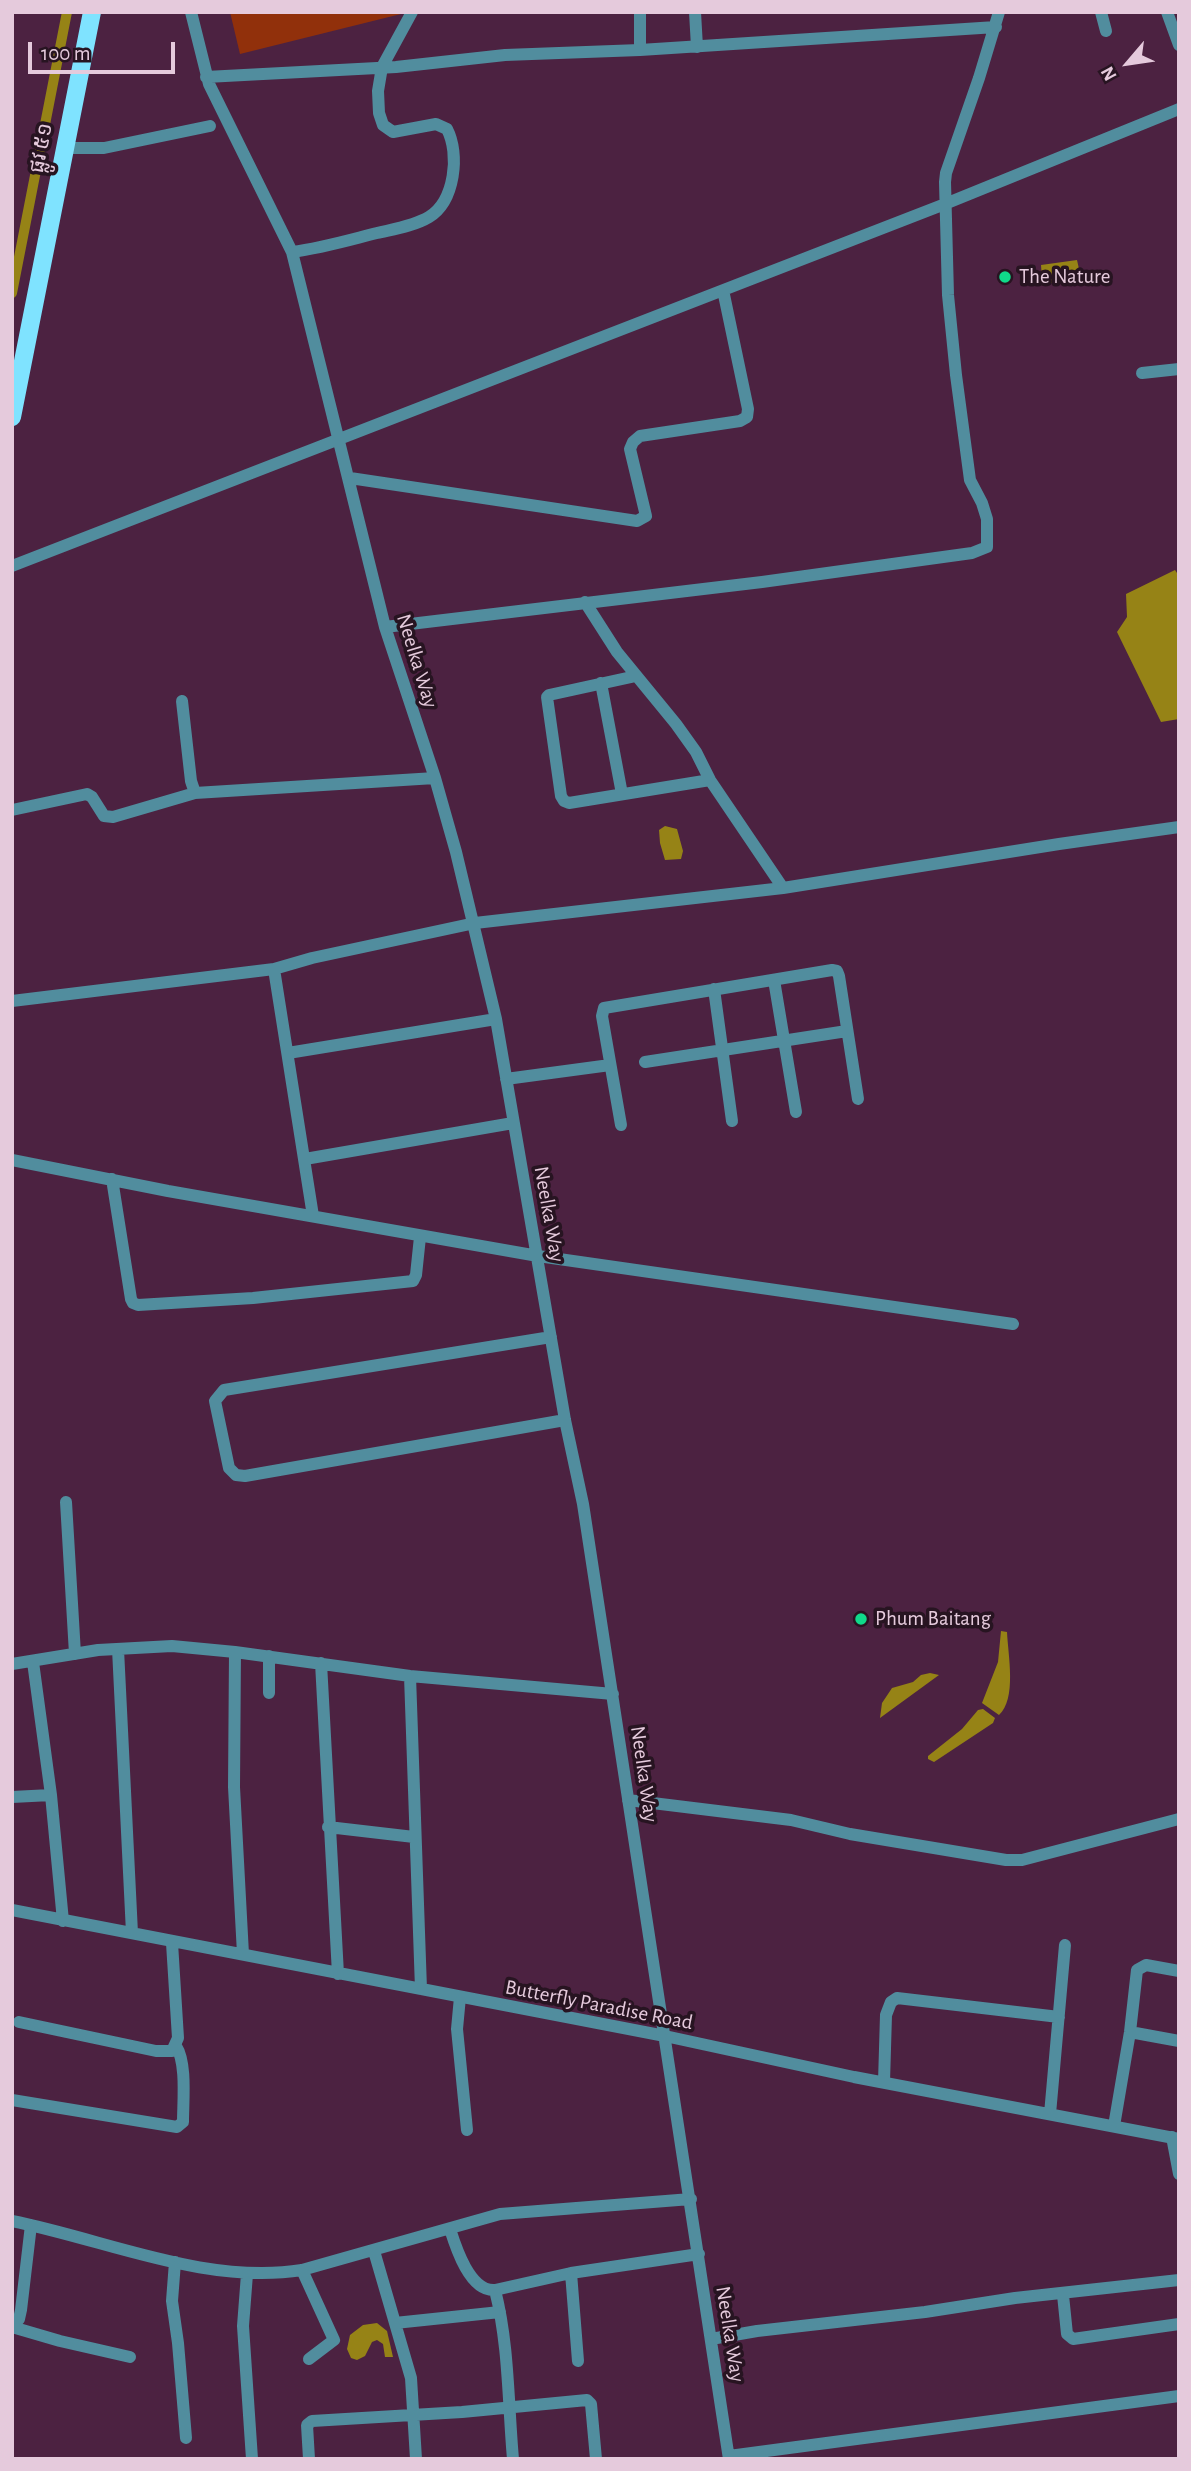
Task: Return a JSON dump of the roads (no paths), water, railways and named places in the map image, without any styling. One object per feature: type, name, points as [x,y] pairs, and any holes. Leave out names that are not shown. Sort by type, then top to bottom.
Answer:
[{"type":"main road","name":"ផ្លូវ ៥១","points":[[12,417],[92,12]]},
{"type":"street","name":"Neelka Way","points":[[191,12],[206,77],[292,252],[385,627],[435,778],[475,923],[496,1019],[565,1420],[583,1504],[729,2458]]},
{"type":"street","points":[[292,252],[325,247],[409,226],[428,218],[444,203],[454,173],[455,153],[447,129],[436,124],[393,132],[387,130],[379,113],[378,92],[382,67],[412,12]]},
{"type":"street","points":[[639,12],[640,50]]},
{"type":"street","points":[[695,12],[696,47]]},
{"type":"street","points":[[385,627],[775,580],[972,553],[987,547],[987,519],[970,480],[956,375],[948,295],[945,204],[946,173],[999,12]]},
{"type":"street","points":[[1101,12],[1107,31]]},
{"type":"street","points":[[1167,12],[1179,45]]},
{"type":"street","points":[[206,77],[382,67],[518,54],[696,47],[996,27]]},
{"type":"street","points":[[12,566],[945,204],[1179,109]]},
{"type":"street","points":[[64,148],[104,148],[210,126]]},
{"type":"street","points":[[349,478],[643,520],[646,516],[630,449],[633,442],[640,436],[740,421],[747,417],[748,409],[723,290]]},
{"type":"street","points":[[1142,373],[1179,369]]},
{"type":"street","points":[[585,602],[617,652],[682,734],[783,888]]},
{"type":"street","points":[[636,676],[547,697],[561,796],[564,801],[569,803],[710,780]]},
{"type":"street","points":[[601,683],[622,794]]},
{"type":"street","points":[[182,701],[191,780],[195,793]]},
{"type":"street","points":[[12,810],[87,794],[91,795],[104,816],[113,817],[195,793],[435,778]]},
{"type":"street","points":[[12,1001],[92,989],[274,969],[312,958],[475,923],[783,888],[1179,827]]},
{"type":"street","points":[[274,969],[306,1158],[313,1216]]},
{"type":"street","points":[[621,1125],[602,1016],[604,1008],[837,971],[858,1099]]},
{"type":"street","points":[[774,980],[796,1112]]},
{"type":"street","points":[[714,989],[732,1121]]},
{"type":"street","points":[[288,1053],[496,1019]]},
{"type":"street","points":[[645,1062],[847,1031]]},
{"type":"street","points":[[506,1079],[610,1065]]},
{"type":"street","points":[[306,1158],[513,1123]]},
{"type":"street","points":[[12,1160],[420,1237],[1013,1324]]},
{"type":"street","points":[[112,1180],[131,1299],[138,1305],[253,1298],[413,1281],[420,1237]]},
{"type":"street","points":[[551,1337],[224,1390],[215,1401],[229,1468],[236,1475],[245,1476],[565,1420]]},
{"type":"street","points":[[66,1502],[75,1654]]},
{"type":"street","points":[[12,1664],[118,1649],[172,1646],[269,1656],[410,1676],[612,1694]]},
{"type":"street","points":[[118,1649],[132,1933]]},
{"type":"street","points":[[235,1652],[234,1787],[243,1954]]},
{"type":"street","points":[[269,1656],[269,1693]]},
{"type":"street","points":[[33,1662],[51,1795],[63,1921]]},
{"type":"street","points":[[321,1663],[338,1973]]},
{"type":"street","points":[[410,1676],[421,1989]]},
{"type":"street","points":[[12,1797],[51,1795]]},
{"type":"street","points":[[628,1800],[791,1820],[850,1834],[1006,1860],[1022,1860],[1179,1819]]},
{"type":"street","points":[[328,1827],[414,1837]]},
{"type":"street","name":"Butterfly Paradise Road","points":[[12,1910],[1176,2138]]},
{"type":"street","points":[[19,2022],[156,2051],[172,2051],[178,2038],[172,1942]]},
{"type":"street","points":[[1050,2115],[1065,1945]]},
{"type":"street","points":[[1114,2126],[1130,2032],[1137,1969],[1146,1965],[1179,1971]]},
{"type":"street","points":[[460,1997],[457,2029],[467,2130]]},
{"type":"street","points":[[884,2082],[886,2015],[891,2003],[897,1998],[1059,2017]]},
{"type":"street","points":[[1130,2032],[1179,2041]]},
{"type":"street","points":[[12,2100],[177,2127],[183,2122],[183,2103],[181,2054],[176,2046]]},
{"type":"street","points":[[1176,2138],[1179,2174]]},
{"type":"street","points":[[12,2221],[175,2262],[247,2274],[274,2275],[302,2270],[511,2213],[691,2199]]},
{"type":"street","points":[[31,2225],[21,2310],[19,2319],[12,2327],[130,2357]]},
{"type":"street","points":[[450,2229],[469,2273],[482,2288],[495,2290],[571,2273],[699,2255]]},
{"type":"street","points":[[374,2251],[411,2378],[416,2459]]},
{"type":"street","points":[[175,2262],[172,2301],[186,2438]]},
{"type":"street","points":[[302,2270],[334,2340],[309,2359]]},
{"type":"street","points":[[571,2273],[578,2361]]},
{"type":"street","points":[[247,2274],[243,2326],[252,2459]]},
{"type":"street","points":[[711,2339],[1016,2298],[1063,2295],[1179,2280]]},
{"type":"street","points":[[495,2290],[500,2312],[513,2459]]},
{"type":"street","points":[[1063,2295],[1067,2334],[1073,2339],[1179,2324]]},
{"type":"street","points":[[395,2323],[500,2312]]},
{"type":"street","points":[[729,2458],[1179,2396]]},
{"type":"street","points":[[309,2459],[309,2422],[588,2401],[591,2404],[596,2459]]},
{"type":"waterway","points":[[12,293],[67,12]]},
{"type":"place","name":"The Nature","points":[[1005,277]]},
{"type":"place","name":"Phum Baitang","points":[[861,1619]]}]
